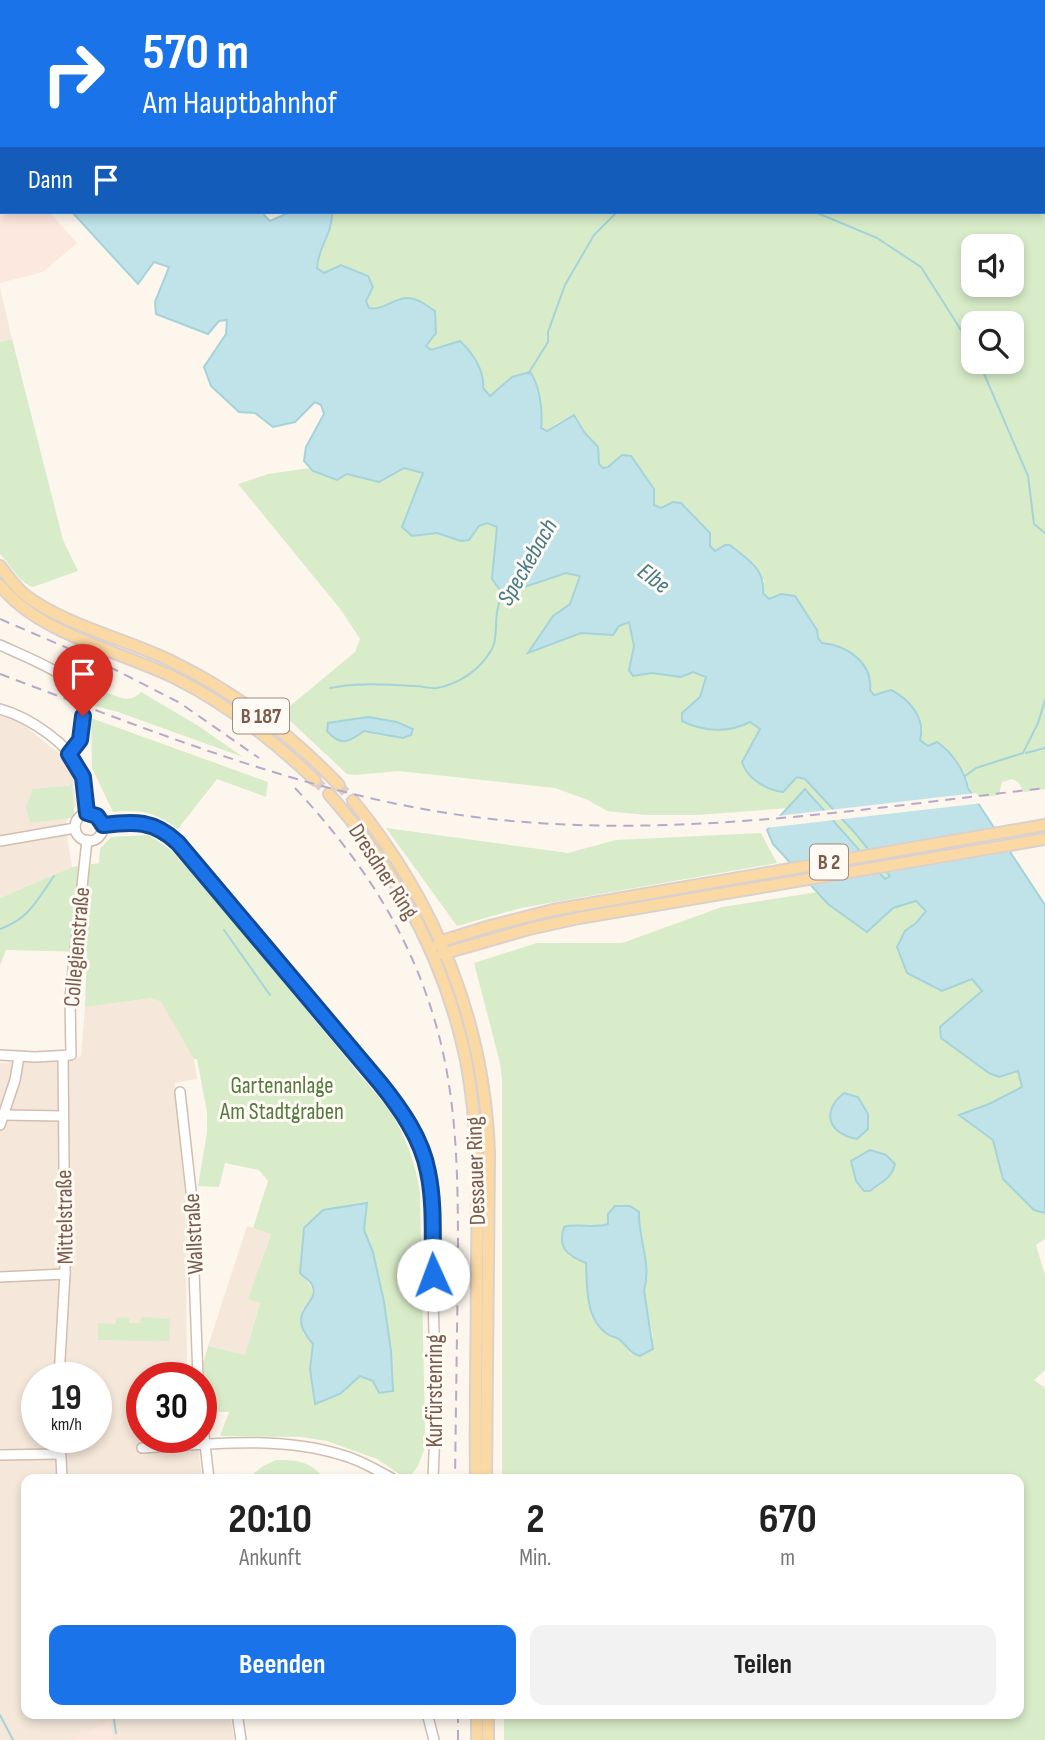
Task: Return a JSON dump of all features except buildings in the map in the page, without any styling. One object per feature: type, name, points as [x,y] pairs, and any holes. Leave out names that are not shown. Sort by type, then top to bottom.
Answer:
[{"type":"main road","name":"B 187","points":[[0,567],[17,588],[41,605],[154,653],[215,685],[258,713],[303,750],[339,785]]},
{"type":"main road","name":"B 187","points":[[0,585],[23,608],[46,623],[148,666],[210,697],[278,746],[315,780]]},
{"type":"main road","name":"Dresdner Ring","points":[[329,794],[387,869],[417,920],[432,953]]},
{"type":"main road","name":"Dresdner Ring","points":[[353,801],[403,868],[447,954]]},
{"type":"main road","name":"B 2","points":[[442,941],[520,917],[613,899],[1045,825]]},
{"type":"main road","name":"B 2","points":[[432,953],[447,954],[529,929],[616,912],[1045,838]]},
{"type":"main road","points":[[432,953],[442,941]]},
{"type":"main road","name":"Dessauer Ring","points":[[432,953],[460,1035],[475,1125],[478,1192],[475,1474]]},
{"type":"main road","name":"Dessauer Ring","points":[[447,954],[472,1030],[488,1119],[486,1474]]},
{"type":"main road","points":[[477,1719],[477,1740]]},
{"type":"main road","points":[[488,1719],[488,1740]]},
{"type":"street","points":[[0,645],[71,682],[81,692],[83,700]]},
{"type":"street","points":[[0,709],[37,726],[69,754],[83,777],[87,813]]},
{"type":"street","points":[[69,754],[80,740],[83,716]]},
{"type":"street","points":[[87,813],[97,816],[103,825],[98,837],[87,840],[80,837],[75,828],[79,818],[87,813]]},
{"type":"street","name":"Kurfürstenring","points":[[103,825],[135,822],[150,824],[163,829],[178,843],[389,1095],[417,1141],[427,1166],[430,1186],[436,1405],[433,1474]]},
{"type":"street","points":[[0,841],[75,828]]},
{"type":"street","name":"Collegienstraße","points":[[67,1056],[70,998],[87,840]]},
{"type":"street","points":[[0,1055],[67,1056]]},
{"type":"street","name":"Mittelstraße","points":[[60,1362],[65,1274],[62,1116],[67,1056]]},
{"type":"street","points":[[0,1125],[15,1080],[19,1057]]},
{"type":"street","name":"Wallstraße","points":[[180,1092],[191,1191],[197,1362]]},
{"type":"street","points":[[3,1115],[62,1116]]},
{"type":"street","points":[[0,1277],[65,1274]]},
{"type":"street","points":[[217,1444],[277,1444],[315,1448],[357,1460],[384,1474]]},
{"type":"street","points":[[206,1453],[208,1474]]},
{"type":"street","points":[[0,1455],[60,1454],[62,1474]]},
{"type":"street","points":[[238,1719],[241,1740]]},
{"type":"street","points":[[429,1719],[434,1740]]},
{"type":"shaded area","points":[[0,214],[51,214],[77,243],[43,272],[0,283]]},
{"type":"shaded area","points":[[0,288],[12,339],[0,342]]},
{"type":"shaded area","points":[[0,715],[16,719],[62,756],[72,769],[76,805],[65,824],[72,867],[0,898]]},
{"type":"shaded area","points":[[152,998],[161,1002],[194,1059],[197,1079],[175,1083],[185,1193],[187,1362],[126,1362],[126,1453],[199,1453],[201,1474],[21,1474],[21,1719],[231,1719],[234,1740],[0,1740],[0,1063],[67,1058],[68,1061],[81,1056],[85,1007]]},
{"type":"shaded area","points":[[247,1226],[271,1233],[249,1298],[260,1302],[245,1356],[208,1346]]},
{"type":"shaded area","points":[[110,1721],[113,1740],[70,1740]]},
{"type":"green space","points":[[332,214],[1045,214],[1045,789],[1024,792],[1018,782],[1012,779],[1002,782],[999,795],[975,798],[964,773],[946,748],[928,746],[920,740],[923,729],[885,691],[875,695],[869,691],[871,679],[837,645],[822,643],[817,629],[781,594],[769,599],[763,593],[764,580],[725,545],[715,551],[673,502],[661,508],[654,505],[653,497],[622,455],[608,468],[603,468],[599,464],[598,447],[574,416],[546,431],[541,428],[540,399],[530,373],[499,387],[490,396],[439,346],[431,350],[426,346],[407,297],[375,309],[317,268]]},
{"type":"green space","points":[[12,339],[63,540],[78,571],[33,587],[19,577],[0,554],[0,342]]},
{"type":"green space","points":[[310,468],[313,471],[347,474],[379,482],[404,468],[423,473],[402,527],[412,535],[437,533],[461,541],[469,540],[479,526],[487,523],[497,527],[495,547],[503,594],[567,573],[580,576],[570,604],[553,616],[553,643],[581,633],[613,635],[619,626],[629,622],[634,646],[629,670],[681,677],[693,672],[706,676],[700,697],[683,713],[682,721],[716,730],[734,728],[750,722],[761,730],[756,740],[797,777],[805,779],[890,876],[885,879],[805,790],[789,808],[697,815],[645,815],[607,811],[588,800],[555,788],[399,771],[347,774],[286,717],[284,711],[355,652],[360,639],[341,610],[238,484],[268,474]]},
{"type":"green space","points":[[101,691],[127,699],[141,692],[197,725],[243,757],[118,712],[91,705],[90,693]]},
{"type":"green space","points":[[91,718],[268,782],[266,797],[217,779],[178,829],[147,813],[113,812],[92,768]]},
{"type":"green space","points":[[72,782],[74,815],[71,818],[30,823],[26,807],[33,789],[70,786]]},
{"type":"green space","points":[[386,828],[568,853],[616,840],[761,833],[777,863],[521,908],[457,926]]},
{"type":"green space","name":"Gartenanlage Am Stadtgraben","points":[[149,835],[171,850],[390,1111],[401,1131],[410,1151],[420,1194],[425,1429],[424,1450],[412,1474],[400,1474],[377,1459],[327,1441],[301,1437],[220,1436],[229,1412],[218,1412],[217,1362],[204,1362],[208,1346],[245,1355],[260,1303],[248,1299],[271,1234],[253,1228],[268,1181],[259,1170],[225,1163],[219,1187],[198,1186],[207,1132],[207,1112],[197,1059],[194,1059],[161,1002],[152,998],[85,1007],[87,952],[6,950],[0,965],[0,898],[72,867],[99,863],[100,849],[111,837]],"holes":[[[307,1223],[364,1230],[377,1269],[385,1309],[393,1391],[360,1376],[314,1404],[310,1369],[313,1344],[303,1333],[302,1310],[311,1298],[312,1290],[300,1273],[304,1228]]]},
{"type":"green space","points":[[818,892],[828,904],[867,931],[893,908],[916,901],[927,911],[905,931],[907,973],[942,991],[972,979],[982,991],[940,1026],[941,1038],[990,1073],[999,1076],[1018,1070],[1022,1087],[960,1115],[993,1140],[1003,1179],[1034,1210],[1045,1213],[1045,1239],[1036,1245],[1045,1275],[1045,1370],[1034,1380],[1045,1388],[1045,1740],[504,1740],[504,1719],[1024,1719],[1024,1474],[502,1474],[502,1080],[474,963],[537,943],[622,943],[722,907]],"holes":[[[869,1150],[895,1164],[885,1180],[870,1191],[864,1191],[856,1181],[851,1161]],[[608,1214],[639,1223],[645,1252],[647,1281],[644,1290],[653,1337],[631,1354],[617,1337],[608,1334],[587,1285],[586,1262],[569,1256],[580,1225],[590,1227],[608,1224]]]},
{"type":"green space","points":[[117,1317],[129,1318],[129,1323],[140,1323],[142,1317],[170,1319],[169,1341],[98,1340],[98,1323],[115,1324]]},
{"type":"green space","points":[[276,1460],[291,1460],[314,1468],[320,1474],[253,1474]]},
{"type":"water","name":"Elbe","points":[[74,214],[265,214],[270,221],[286,214],[332,214],[317,268],[324,273],[341,265],[368,276],[373,287],[366,301],[369,308],[379,308],[398,300],[412,298],[435,311],[436,333],[426,346],[431,350],[460,341],[477,362],[483,388],[490,396],[512,377],[530,372],[540,399],[541,428],[547,431],[574,415],[584,432],[598,447],[599,464],[603,468],[622,455],[631,456],[654,489],[654,505],[661,508],[673,502],[681,503],[710,533],[710,546],[715,551],[730,545],[754,565],[761,577],[763,593],[769,599],[781,594],[795,596],[817,630],[822,643],[840,647],[863,664],[874,695],[891,690],[910,704],[921,724],[920,740],[928,746],[937,742],[952,756],[961,768],[968,788],[1045,905],[1045,1213],[1034,1210],[1003,1179],[993,1140],[959,1115],[989,1104],[1022,1087],[1018,1071],[999,1077],[989,1073],[941,1038],[940,1027],[982,991],[972,979],[942,991],[907,973],[897,947],[905,931],[926,911],[916,901],[893,908],[867,932],[828,904],[773,844],[767,830],[805,789],[885,879],[890,876],[805,779],[797,777],[783,792],[764,786],[748,774],[742,762],[760,729],[750,722],[734,728],[716,730],[682,721],[682,713],[700,697],[706,677],[693,672],[681,677],[652,673],[633,676],[629,670],[634,646],[629,622],[619,626],[613,635],[581,633],[528,653],[553,616],[570,604],[580,576],[566,573],[503,594],[492,579],[497,527],[487,523],[479,526],[469,540],[461,541],[437,533],[412,536],[402,527],[423,473],[404,468],[379,482],[347,474],[337,480],[313,471],[304,461],[306,447],[324,414],[321,405],[315,402],[295,422],[273,427],[255,413],[239,412],[211,386],[204,367],[226,334],[227,320],[219,321],[208,334],[156,314],[155,302],[169,267],[154,262],[138,284]]},
{"type":"water","points":[[368,717],[397,722],[413,729],[411,735],[403,738],[364,731],[349,740],[341,741],[327,731],[328,723]]},
{"type":"water","points":[[844,1093],[858,1097],[868,1114],[868,1129],[857,1139],[839,1132],[831,1121],[832,1107]]},
{"type":"water","points":[[870,1150],[886,1155],[895,1164],[885,1180],[870,1191],[864,1191],[856,1181],[851,1161]]},
{"type":"water","points":[[367,1203],[364,1230],[373,1252],[384,1302],[393,1391],[379,1393],[373,1381],[360,1376],[340,1394],[315,1404],[310,1369],[313,1344],[301,1323],[302,1315],[314,1292],[311,1283],[300,1273],[304,1228],[323,1210]]},
{"type":"water","points":[[615,1206],[630,1206],[639,1212],[646,1261],[644,1290],[653,1349],[640,1356],[601,1329],[595,1321],[589,1302],[586,1263],[569,1254],[562,1240],[564,1227],[608,1224],[608,1214]]},
{"type":"pier","points":[[976,793],[983,803],[765,828],[777,816]]},
{"type":"pier","points":[[999,827],[1015,851],[808,886],[788,863]]},
{"type":"waterway","points":[[528,374],[548,342],[548,332],[565,285],[594,235],[615,214]]},
{"type":"waterway","points":[[820,214],[877,238],[921,267],[961,330]]},
{"type":"waterway","points":[[984,374],[1028,476],[1034,524],[1045,533]]},
{"type":"waterway","name":"Speckebach","points":[[330,688],[372,684],[434,688],[461,679],[475,670],[492,649],[498,608],[504,593]]},
{"type":"waterway","points":[[965,776],[976,768],[1023,753],[1038,723],[1045,700]]},
{"type":"waterway","points":[[1026,753],[1045,748]]},
{"type":"waterway","points":[[0,929],[25,914],[54,876]]},
{"type":"waterway","points":[[224,930],[270,995]]},
{"type":"waterway","points":[[0,1715],[13,1740]]},
{"type":"waterway","points":[[114,1719],[116,1733]]},
{"type":"tunnel","points":[[315,780],[329,794]]},
{"type":"tunnel","points":[[339,785],[353,801]]},
{"type":"railway","points":[[0,619],[102,663],[180,703],[259,758]]},
{"type":"railway","points":[[0,674],[172,738],[288,776],[347,793],[467,816],[612,826],[684,824],[829,813],[1045,788]]},
{"type":"railway","points":[[295,788],[360,867],[395,924],[423,985],[442,1048],[452,1108],[457,1169],[455,1474]]},
{"type":"railway","points":[[458,1719],[458,1740]]},
{"type":"route","points":[[83,716],[79,744],[69,754],[83,777],[87,813],[97,816],[103,825],[135,822],[150,824],[163,829],[178,843],[398,1106],[417,1141],[429,1175],[433,1275]]}]
